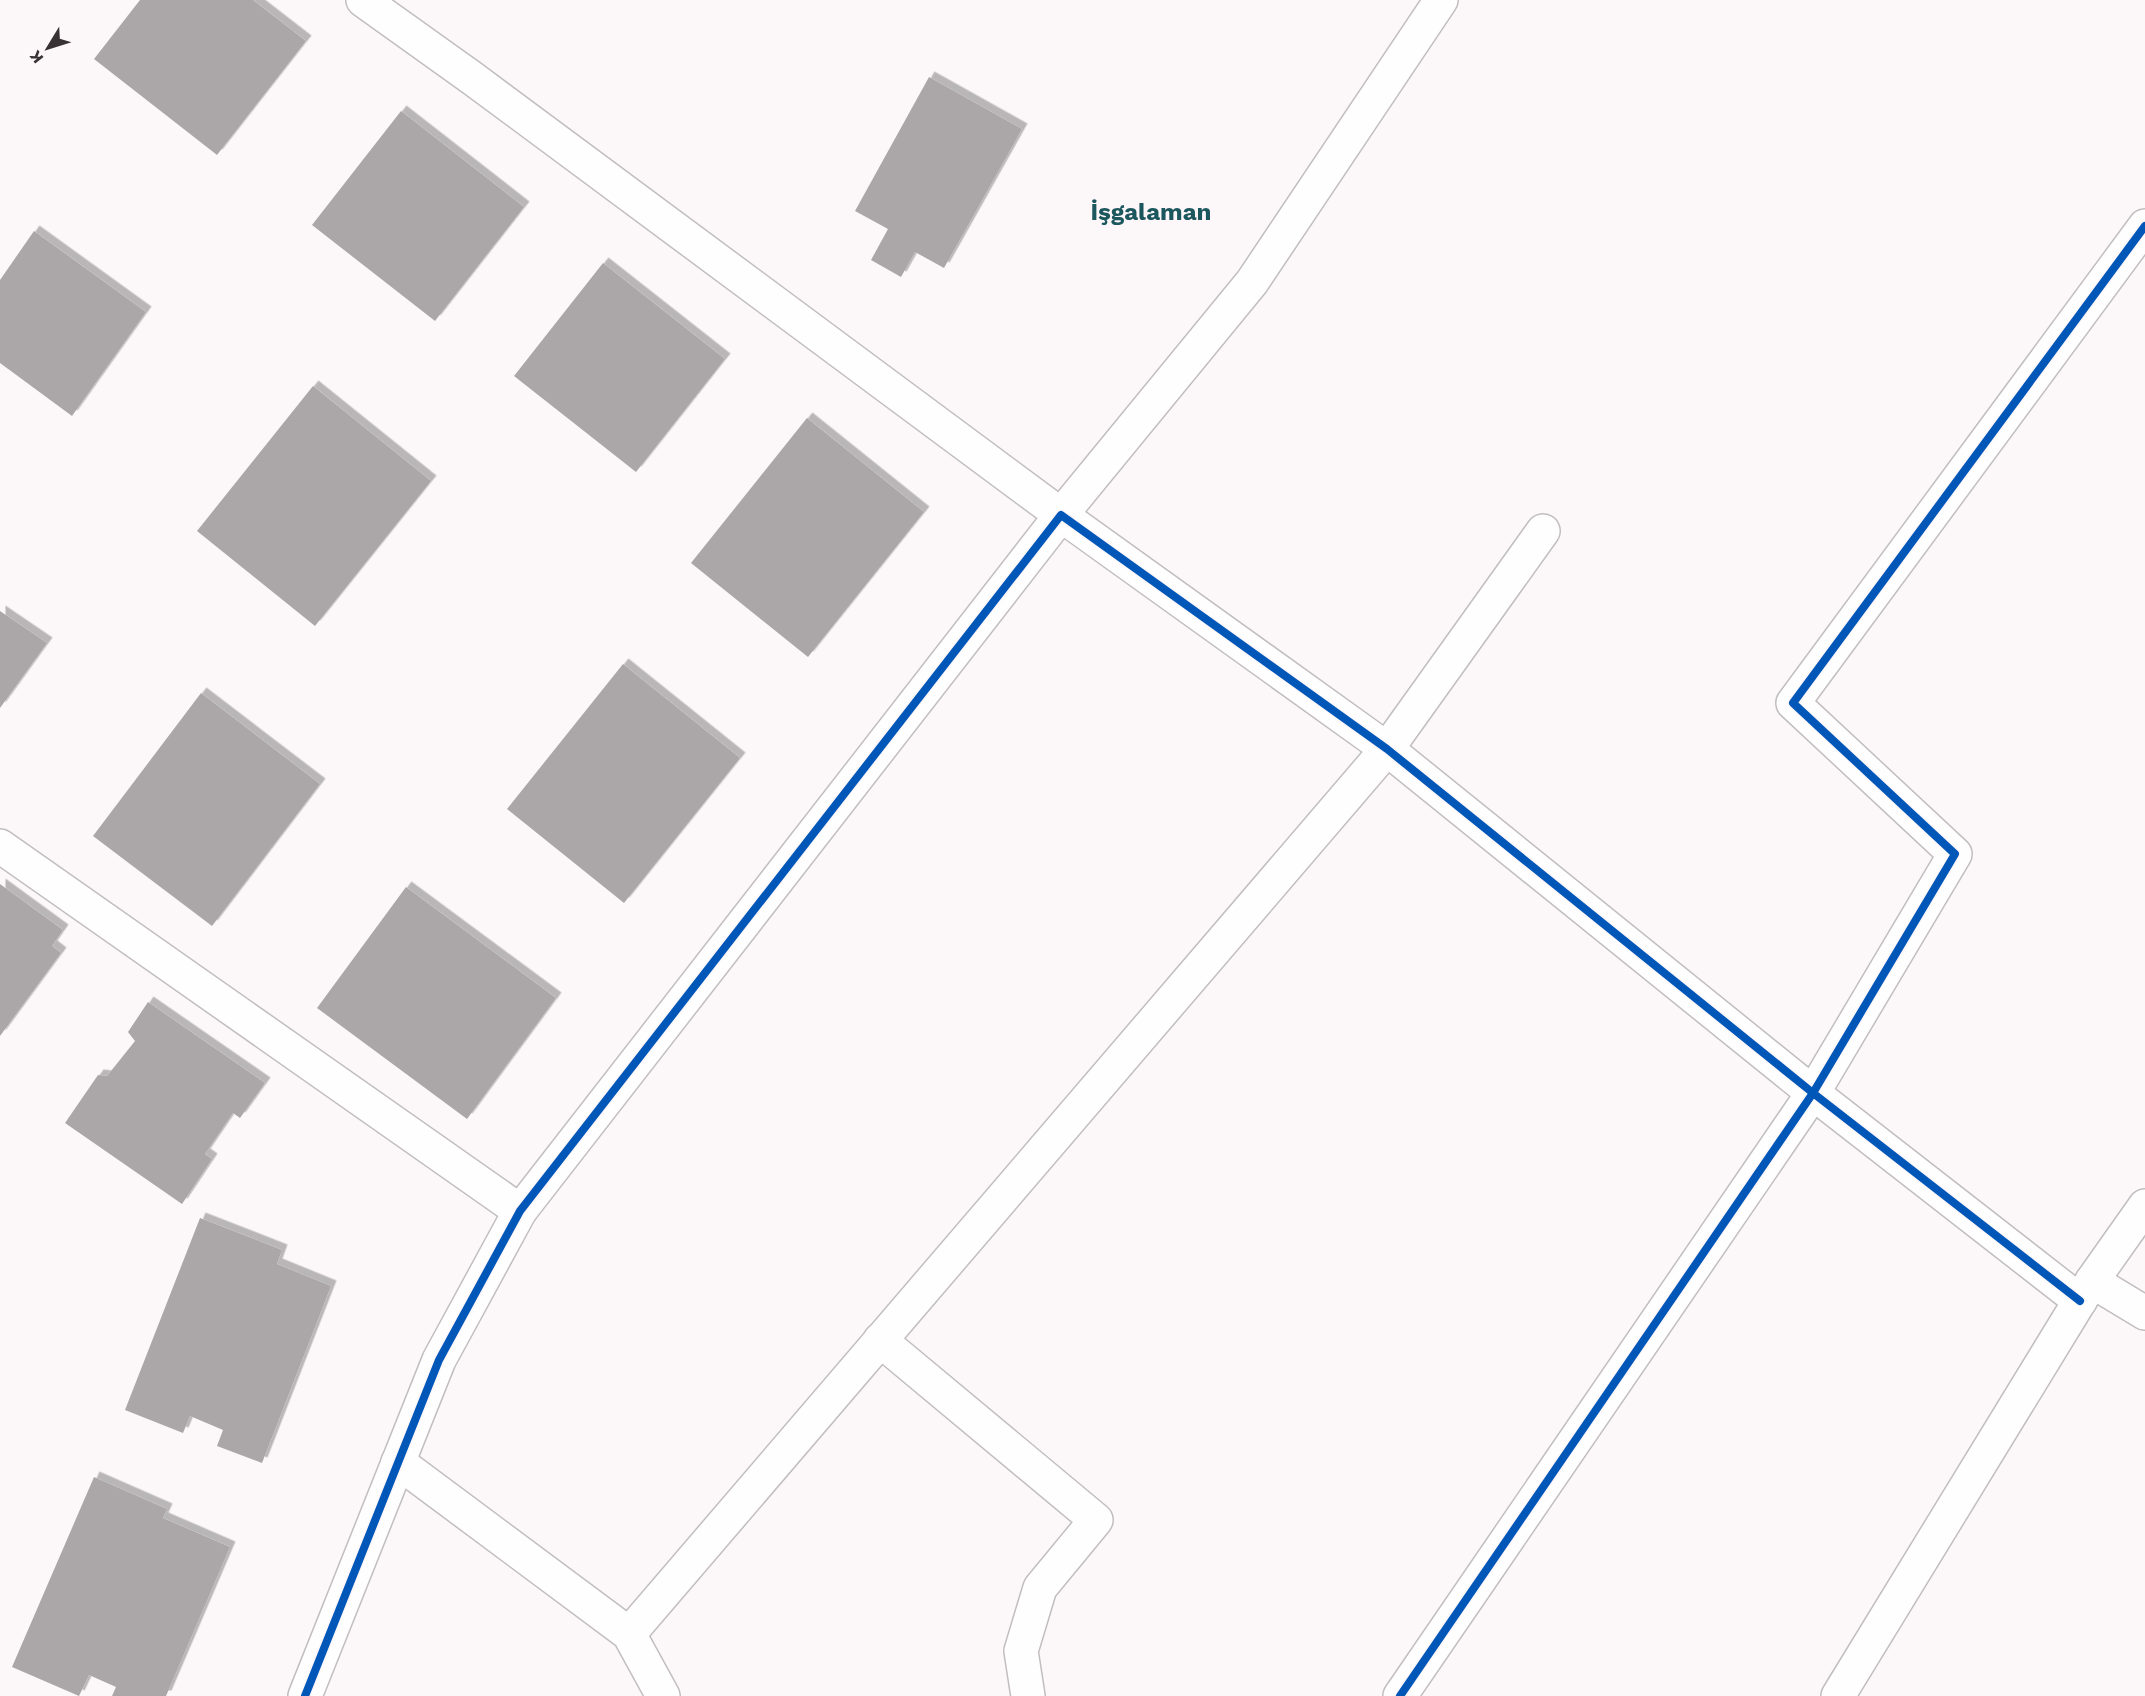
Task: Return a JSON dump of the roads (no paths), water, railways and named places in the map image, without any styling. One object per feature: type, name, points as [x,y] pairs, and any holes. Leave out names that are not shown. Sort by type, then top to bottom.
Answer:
[{"type":"street","points":[[363,0],[472,78],[1061,515],[1388,750],[1813,1093],[2086,1291],[2145,1313]]},
{"type":"street","points":[[305,1696],[439,1360],[520,1211],[1061,515],[1252,282],[1441,0]]},
{"type":"street","points":[[1400,1696],[1813,1093],[1955,854],[1793,704],[2145,226]]},
{"type":"street","points":[[629,1634],[1388,750],[1543,531]]},
{"type":"street","points":[[0,846],[520,1211]]},
{"type":"street","points":[[1838,1696],[2086,1291],[2145,1206]]},
{"type":"street","points":[[880,1340],[1096,1520],[1040,1588],[1021,1652],[1028,1696]]},
{"type":"street","points":[[398,1462],[629,1634],[663,1696]]},
{"type":"district","name":"İşgalaman","points":[[1151,212]]}]
